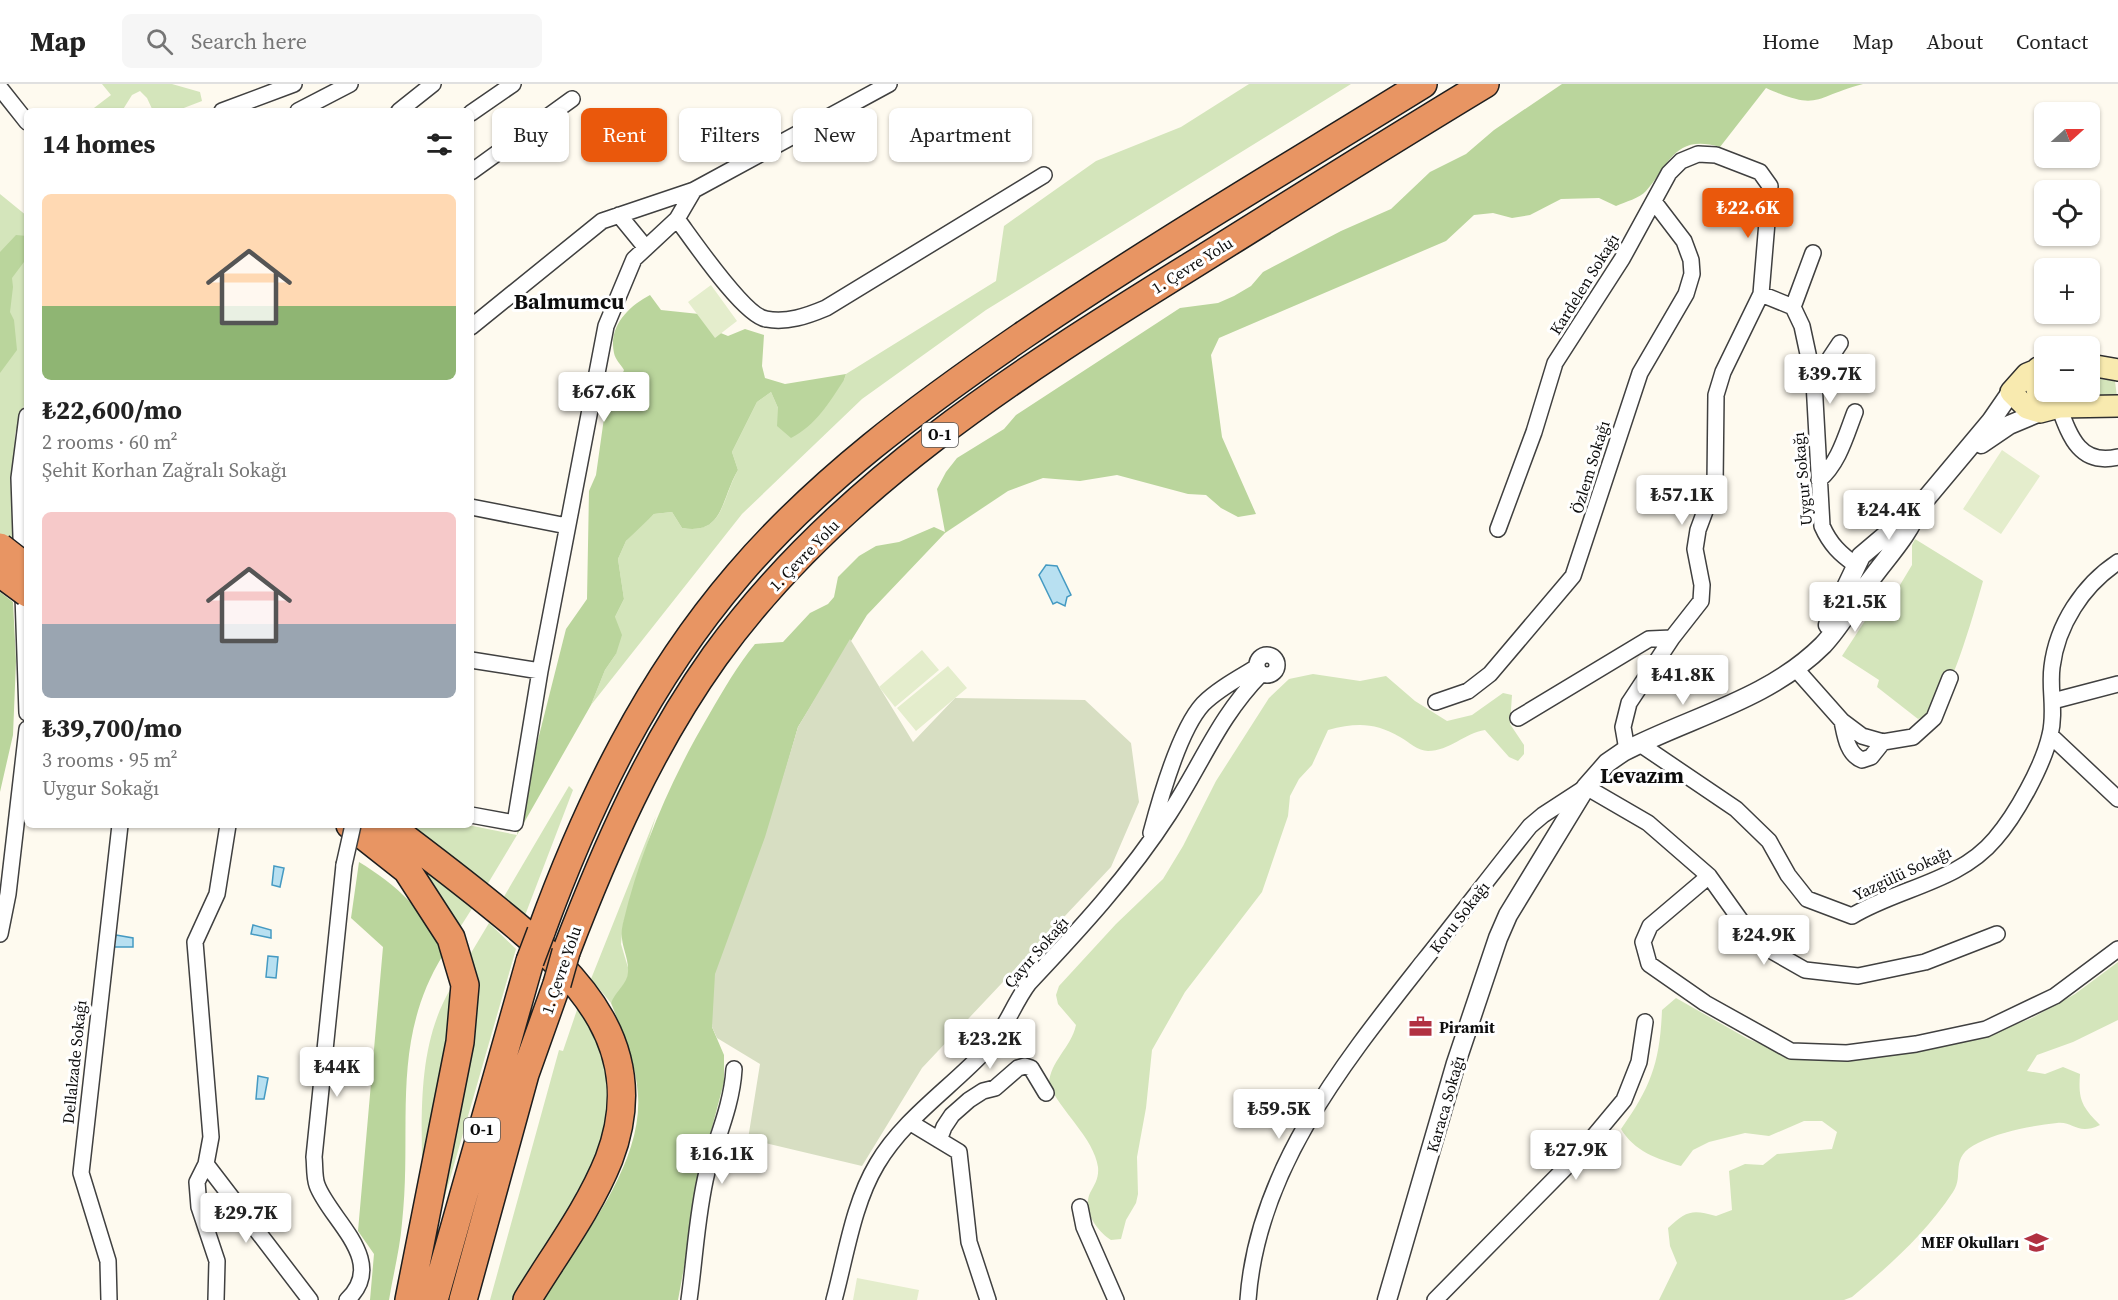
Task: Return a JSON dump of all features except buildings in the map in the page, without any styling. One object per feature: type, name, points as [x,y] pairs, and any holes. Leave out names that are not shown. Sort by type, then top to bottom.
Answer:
[{"type":"highway","name":"1. Çevre Yolu","points":[[434,1300],[530,961],[592,804],[645,704],[717,600],[739,573],[799,511],[898,425],[965,375],[1077,299],[1423,84]]},
{"type":"highway","name":"1. Çevre Yolu","points":[[463,1300],[525,1074],[566,952],[632,795],[686,701],[716,655],[751,611],[795,561],[833,524],[918,450],[1018,378],[1122,309],[1485,84]]},
{"type":"highway","points":[[0,547],[24,566]]},
{"type":"highway","points":[[0,573],[24,591]]},
{"type":"highway","points":[[356,828],[407,870],[451,938],[465,985],[460,1042],[409,1300]]},
{"type":"highway","points":[[392,828],[471,889],[570,974],[604,1021],[615,1048],[621,1080],[620,1112],[609,1158],[587,1203],[527,1300]]},
{"type":"main road","points":[[2100,367],[2118,370]]},
{"type":"main road","points":[[2034,372],[2027,375],[2011,392],[2027,408],[2049,410],[2118,406]]},
{"type":"main road","points":[[2047,402],[2049,410]]},
{"type":"street","points":[[230,108],[294,84]]},
{"type":"street","points":[[304,108],[350,84]]},
{"type":"street","points":[[403,108],[433,84]]},
{"type":"street","points":[[474,111],[513,84]]},
{"type":"street","points":[[474,325],[602,221],[694,190],[889,84]]},
{"type":"street","points":[[0,88],[24,118]]},
{"type":"street","points":[[474,170],[572,99]]},
{"type":"street","name":"Kardelen Sokağı","points":[[1498,529],[1534,432],[1555,363],[1654,203],[1669,172],[1682,161],[1698,154],[1716,154],[1760,172],[1770,186],[1761,294]]},
{"type":"street","points":[[677,219],[728,288],[764,319],[788,320],[804,317],[825,308],[1044,175]]},
{"type":"street","points":[[474,816],[515,823],[540,671],[606,326],[634,259],[677,219],[694,190]]},
{"type":"street","name":"Özlem Sokağı","points":[[1436,702],[1468,691],[1490,674],[1574,576],[1640,373],[1686,294],[1692,274],[1691,260],[1684,241],[1654,203]]},
{"type":"street","points":[[619,215],[646,248]]},
{"type":"street","points":[[1634,747],[1623,727],[1629,703],[1672,638],[1701,601],[1702,585],[1695,549],[1698,530],[1715,484],[1716,395],[1723,372],[1761,294],[1793,307],[1813,253]]},
{"type":"street","name":"Uygur Sokağı","points":[[1793,307],[1805,335],[1814,382],[1825,533],[1840,554],[1855,567]]},
{"type":"street","points":[[1814,382],[1840,343]]},
{"type":"street","name":"Koru Sokağı","points":[[1802,663],[1831,620],[1855,567],[1868,549],[1919,507],[1960,459],[2011,392]]},
{"type":"street","points":[[2049,410],[2083,454],[2095,459],[2118,457]]},
{"type":"street","name":"Koru Sokağı","points":[[1960,459],[2009,424],[2049,410]]},
{"type":"street","points":[[1820,480],[1837,458],[1855,411]]},
{"type":"street","points":[[24,443],[20,478],[24,612]]},
{"type":"street","name":"Koru Sokağı","points":[[1248,1300],[1255,1248],[1275,1187],[1322,1099],[1384,1011],[1530,826],[1586,787],[1607,764],[1634,747],[1750,696],[1802,663],[1836,630],[1915,520],[1919,507]]},
{"type":"street","points":[[474,508],[567,526]]},
{"type":"street","points":[[1868,549],[1884,563]]},
{"type":"street","name":"Yazgülü Sokağı","points":[[1634,747],[1736,809],[1770,841],[1788,875],[1808,899],[1852,916],[1866,908],[1919,888],[1981,854],[2019,808],[2050,735],[2053,700],[2052,666],[2068,615],[2088,587],[2118,562]]},
{"type":"street","points":[[1855,567],[1869,581]]},
{"type":"street","points":[[1518,718],[1649,639],[1672,638]]},
{"type":"street","points":[[474,660],[540,671]]},
{"type":"street","points":[[1802,663],[1842,720],[1862,736],[1883,742],[1913,737],[1934,718],[1950,678]]},
{"type":"street","name":"Çayır Sokağı","points":[[834,1300],[856,1214],[876,1166],[894,1140],[989,1047],[1004,1029],[1018,997],[1029,982],[1113,891],[1169,814],[1218,726],[1259,670],[1203,704],[1190,725],[1161,797],[1149,841]]},
{"type":"street","points":[[2053,700],[2118,684]]},
{"type":"street","points":[[1842,720],[1846,742],[1856,757],[1862,760],[1871,756],[1883,742]]},
{"type":"street","points":[[2050,735],[2118,799]]},
{"type":"street","points":[[0,934],[8,894],[24,755]]},
{"type":"street","points":[[1586,787],[1648,823],[1709,876],[1756,942],[1805,970],[1858,976],[1925,962],[1997,934]]},
{"type":"street","name":"Karaca Sokağı","points":[[1387,1300],[1456,1063],[1498,938],[1508,915],[1586,787]]},
{"type":"street","name":"Dellalzade Sokağı","points":[[109,1300],[108,1261],[81,1173],[120,828]]},
{"type":"street","points":[[216,1300],[217,1261],[199,1207],[197,1182],[206,1164],[211,1137],[195,942],[217,894],[228,828]]},
{"type":"street","points":[[347,1300],[355,1292],[360,1272],[358,1253],[350,1235],[317,1185],[314,1157],[344,865],[351,828]]},
{"type":"street","points":[[1709,876],[1650,926],[1643,942],[1650,964],[1705,1003],[1791,1050],[1847,1053],[1916,1044],[1986,1029],[2055,996],[2118,949]]},
{"type":"street","points":[[1435,1300],[1579,1154],[1624,1100],[1638,1062],[1645,1022]]},
{"type":"street","points":[[939,1140],[944,1127],[969,1100],[983,1091],[995,1088],[1018,1068],[1026,1066],[1031,1068],[1046,1093]]},
{"type":"street","points":[[689,1300],[707,1173],[722,1130],[733,1085],[734,1069]]},
{"type":"street","points":[[911,1123],[959,1152],[962,1160],[963,1199],[969,1242],[988,1300]]},
{"type":"street","points":[[206,1164],[310,1300]]},
{"type":"street","points":[[1080,1207],[1084,1227],[1116,1300]]},
{"type":"green space","points":[[102,84],[172,84],[200,92],[202,101],[184,108],[152,108],[147,98],[140,91],[132,95],[124,108],[94,108],[111,95]]},
{"type":"green space","points":[[1249,84],[1351,84],[986,310],[862,399],[742,514],[591,705],[605,670],[616,654],[615,617],[624,599],[618,559],[626,541],[654,514],[672,512],[682,528],[696,529],[714,521],[738,470],[732,452],[757,402],[771,392],[778,408],[844,380],[846,374],[996,281],[1004,226],[1096,161],[1181,127]]},
{"type":"green space","points":[[1562,84],[1863,84],[1807,101],[1766,88],[1720,147],[1705,144],[1683,148],[1668,162],[1646,191],[1636,198],[1616,206],[1599,198],[1561,199],[1530,215],[1512,218],[1493,213],[1474,215],[1446,241],[1219,338],[1211,355],[1222,437],[1256,514],[1238,517],[1221,508],[1206,495],[1188,494],[1117,475],[1080,481],[1043,478],[1008,491],[945,533],[867,615],[798,727],[712,1027],[724,1055],[724,1082],[705,1154],[678,1300],[541,1300],[605,1203],[630,1149],[637,1122],[638,1095],[635,1071],[611,1003],[627,976],[628,966],[622,930],[630,895],[648,841],[682,763],[726,686],[755,644],[783,642],[810,613],[828,604],[834,597],[838,577],[859,556],[876,546],[899,542],[934,527],[945,532],[937,489],[946,472],[957,458],[1004,429],[1016,415],[1180,308],[1218,303],[1234,296],[1251,286],[1263,272],[1341,231],[1391,209],[1430,172],[1466,154],[1494,130]]},
{"type":"green space","points":[[0,194],[24,214],[24,406],[15,434],[13,544],[0,534]]},
{"type":"green space","points":[[16,235],[24,236],[24,262],[12,278],[10,312],[14,320],[17,350],[0,373],[0,252]]},
{"type":"green space","points":[[711,285],[737,321],[715,338],[688,302]]},
{"type":"green space","points":[[650,295],[661,310],[699,314],[711,329],[728,336],[745,329],[764,335],[762,366],[765,378],[785,384],[846,374],[821,413],[808,427],[791,438],[777,426],[778,408],[771,392],[757,402],[732,452],[738,470],[719,513],[713,521],[696,529],[682,528],[672,512],[654,514],[626,541],[618,559],[624,599],[615,617],[622,635],[616,654],[605,670],[591,705],[517,835],[523,799],[566,629],[587,599],[589,491],[596,475],[604,418],[624,370],[615,355],[614,334],[628,311]]},
{"type":"green space","points":[[2100,379],[2115,381],[2117,397],[2100,397]]},
{"type":"green space","points":[[2002,450],[2040,476],[2001,534],[1963,509]]},
{"type":"green space","points":[[1915,539],[1983,581],[1962,652],[1946,690],[1931,713],[1918,719],[1877,687],[1879,680],[1842,656],[1872,610],[1891,600],[1912,565],[1912,545]]},
{"type":"green space","points":[[0,592],[13,602],[16,661],[13,735],[0,792]]},
{"type":"green space","points":[[850,639],[913,742],[955,698],[1085,700],[1131,743],[1139,802],[1111,867],[922,1068],[862,1166],[748,1139],[760,1064],[717,1038],[712,1027],[715,974],[765,837],[798,727]]},
{"type":"green space","points":[[922,650],[939,670],[895,707],[879,687]]},
{"type":"green space","points":[[948,666],[967,688],[916,731],[897,708]]},
{"type":"green space","points":[[1313,674],[1360,681],[1386,676],[1415,701],[1447,721],[1472,715],[1503,693],[1512,695],[1510,724],[1524,745],[1524,754],[1518,761],[1509,757],[1485,730],[1443,748],[1424,751],[1391,732],[1373,726],[1356,725],[1328,730],[1312,765],[1299,779],[1290,796],[1288,816],[1262,892],[1185,992],[1152,1050],[1146,1108],[1137,1157],[1138,1194],[1136,1203],[1126,1220],[1121,1239],[1111,1240],[1096,1226],[1089,1213],[1088,1200],[1098,1174],[1095,1156],[1084,1135],[1049,1084],[1053,1068],[1070,1041],[1076,1025],[1058,1004],[1056,995],[1059,986],[1116,924],[1163,879],[1183,846],[1216,781],[1269,698],[1289,679]]},
{"type":"green space","points":[[569,786],[573,790],[524,918],[502,900]]},
{"type":"green space","points":[[656,816],[623,924],[621,944],[629,971],[627,980],[611,1003],[591,979]]},
{"type":"green space","points":[[474,826],[517,835],[484,890],[407,828]]},
{"type":"green space","points":[[359,862],[410,901],[430,927],[443,955],[426,988],[415,1020],[409,1053],[406,1086],[405,1188],[398,1252],[389,1300],[370,1300],[374,1254],[358,1231],[383,947],[351,918]]},
{"type":"green space","points":[[420,867],[473,907],[459,929]]},
{"type":"green space","points":[[489,923],[516,949],[437,1224],[477,991],[471,953]]},
{"type":"green space","points":[[2118,962],[2118,1020],[2073,1042],[2037,1055],[2027,1071],[2045,1074],[2063,1067],[2080,1074],[2082,1102],[2100,1125],[2086,1129],[2063,1123],[2027,1127],[1997,1135],[1969,1148],[1960,1160],[1958,1179],[1953,1192],[1931,1222],[1880,1273],[1852,1297],[1844,1300],[1659,1300],[1677,1263],[1670,1246],[1668,1228],[1690,1213],[1716,1216],[1732,1210],[1729,1171],[1745,1164],[1763,1165],[1777,1154],[1832,1149],[1837,1132],[1822,1121],[1804,1121],[1769,1136],[1745,1133],[1709,1142],[1693,1150],[1681,1166],[1639,1149],[1621,1129],[1640,1100],[1652,1073],[1659,1045],[1662,1010],[1676,998],[1748,1039],[1802,1059],[1859,1060],[1961,1043],[2030,1019],[2075,994]]},
{"type":"green space","points":[[451,988],[454,1009],[422,1195],[422,1116],[426,1063],[439,1012]]},
{"type":"green space","points":[[579,1004],[613,1077],[605,1148],[575,1202],[512,1300],[490,1300],[559,1050],[563,1051]]},
{"type":"green space","points":[[857,1278],[919,1290],[917,1300],[853,1300]]},
{"type":"water","points":[[1046,565],[1057,566],[1071,595],[1067,597],[1065,606],[1057,602],[1053,604],[1039,575]]},
{"type":"water","points":[[274,866],[284,868],[280,887],[272,885]]},
{"type":"water","points":[[253,925],[271,930],[271,938],[251,934]]},
{"type":"water","points":[[116,935],[133,938],[133,947],[113,947]]},
{"type":"water","points":[[268,956],[278,957],[276,978],[266,977]]},
{"type":"water","points":[[258,1076],[268,1078],[264,1099],[256,1099]]},
{"type":"place","name":"Piramit","points":[[1421,1027]]},
{"type":"place","name":"MEF Okulları","points":[[2037,1242]]},
{"type":"district","name":"Balmumcu","points":[[569,301]]},
{"type":"district","name":"Levazım","points":[[1642,775]]}]
